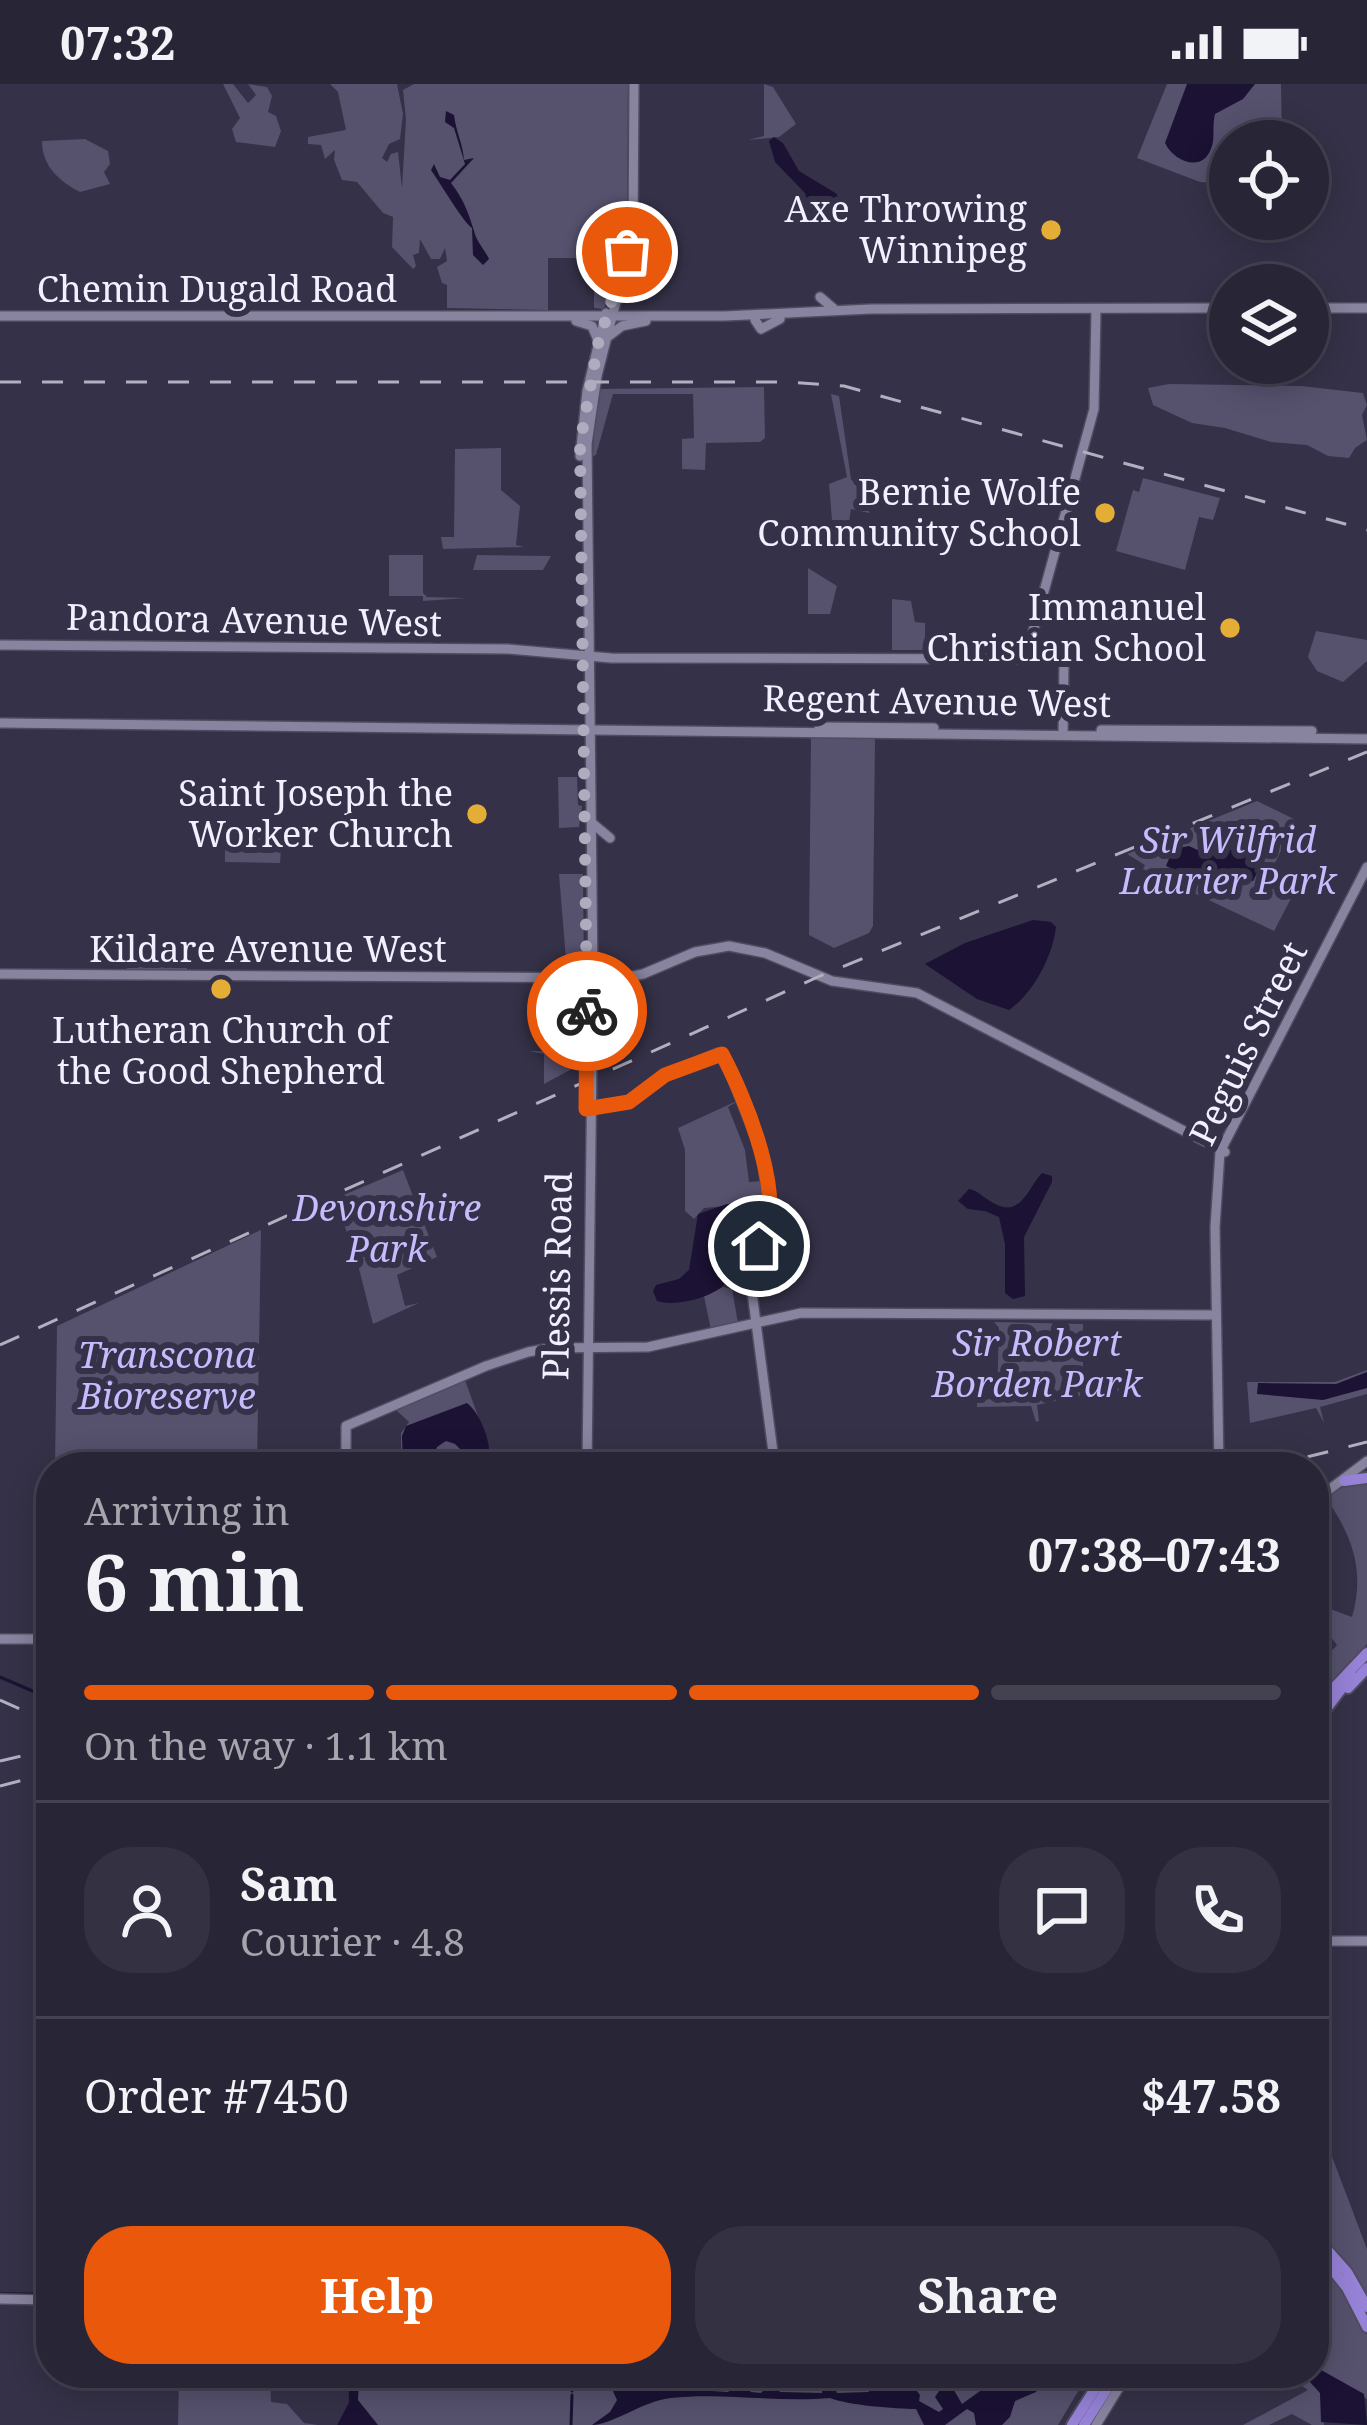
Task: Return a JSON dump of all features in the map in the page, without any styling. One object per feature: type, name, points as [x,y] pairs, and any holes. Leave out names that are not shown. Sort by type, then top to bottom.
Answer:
[{"type":"main road","name":"Plessis Road","points":[[608,318],[630,253],[634,84]]},
{"type":"main road","name":"Plessis Road","points":[[585,1452],[594,978],[586,444],[602,342],[632,228]]},
{"type":"main road","points":[[617,296],[618,308],[634,316]]},
{"type":"main road","points":[[802,313],[818,297],[839,310]]},
{"type":"main road","points":[[1094,308],[1113,311]]},
{"type":"main road","points":[[1094,308],[1091,318],[1098,327]]},
{"type":"main road","points":[[1026,657],[1095,402],[1098,327],[1094,308]]},
{"type":"main road","name":"Chemin Dugald Road","points":[[757,318],[761,328],[780,319],[1094,308]]},
{"type":"main road","name":"Chemin Dugald Road","points":[[0,316],[646,321],[839,310],[1209,311]]},
{"type":"main road","points":[[1098,327],[1113,311]]},
{"type":"main road","points":[[1329,311],[1367,311]]},
{"type":"main road","name":"Chemin Dugald Road","points":[[557,318],[757,318]]},
{"type":"main road","points":[[576,321],[592,326],[602,342],[616,328],[646,321]]},
{"type":"main road","name":"Pandora Avenue West","points":[[0,645],[508,649],[624,657],[1064,658],[1063,716]]},
{"type":"main road","name":"Plessis Road","points":[[585,1452],[594,978],[587,652]]},
{"type":"main road","points":[[591,711],[606,728]]},
{"type":"main road","points":[[1063,716],[1078,730]]},
{"type":"main road","points":[[1063,716],[1063,732]]},
{"type":"main road","name":"Regent Avenue West","points":[[0,722],[1367,736]]},
{"type":"main road","points":[[589,731],[606,728]]},
{"type":"main road","name":"Regent Avenue West","points":[[1063,732],[1250,734]]},
{"type":"main road","points":[[591,849],[597,840],[610,838],[592,823]]},
{"type":"main road","name":"Peguis Street","points":[[1219,1452],[1221,1155],[1229,1131],[1367,867]]},
{"type":"main road","name":"Peguis Street","points":[[1221,1155],[1367,877]]},
{"type":"main road","name":"Kildare Avenue West","points":[[0,974],[642,979],[697,956],[729,951],[761,957],[831,986],[915,997],[1221,1155]]},
{"type":"main road","points":[[589,1109],[629,1102],[665,1075],[722,1054],[761,1152],[771,1215],[768,1234],[750,1266],[773,1452]]},
{"type":"main road","points":[[1204,1143],[1217,1142],[1229,1131]]},
{"type":"main road","points":[[346,1452],[346,1426],[486,1366],[542,1351],[603,1352],[659,1346],[817,1311],[1217,1318]]},
{"type":"main road","points":[[589,1336],[603,1352]]},
{"type":"main road","points":[[588,1367],[603,1352]]},
{"type":"main road","points":[[1329,1492],[1367,1462]]},
{"type":"main road","points":[[1329,1491],[1367,1462]]},
{"type":"main road","points":[[1344,1481],[1367,1478]]},
{"type":"main road","points":[[0,1639],[36,1639]]},
{"type":"main road","points":[[1329,1708],[1364,1661]]},
{"type":"main road","points":[[1329,1695],[1364,1661]]},
{"type":"main road","points":[[1329,1941],[1367,1941]]},
{"type":"main road","points":[[1329,2252],[1367,2307]]},
{"type":"main road","points":[[1329,2265],[1367,2327]]},
{"type":"main road","points":[[0,2299],[36,2300]]},
{"type":"main road","points":[[1072,2425],[1095,2388]]},
{"type":"main road","points":[[1084,2425],[1107,2388]]},
{"type":"main road","points":[[1096,2425],[1119,2388]]},
{"type":"green space","points":[[223,84],[233,84],[248,103],[256,95],[248,84],[267,87],[272,96],[268,112],[276,116],[281,131],[275,147],[236,142],[232,129],[240,118]]},
{"type":"green space","points":[[330,84],[397,84],[403,114],[400,139],[389,144],[382,158],[387,162],[398,152],[402,188],[406,119],[403,90],[414,84],[628,84],[627,223],[604,309],[594,308],[594,261],[590,258],[548,258],[548,310],[447,308],[447,285],[437,267],[447,261],[445,248],[440,259],[431,259],[420,239],[413,269],[392,247],[393,217],[383,213],[357,182],[342,180],[335,150],[325,159],[321,145],[308,144],[308,137],[346,130],[338,92]]},
{"type":"green space","points":[[764,84],[773,87],[796,124],[779,137],[748,140],[764,136]]},
{"type":"green space","points":[[1167,84],[1281,84],[1282,120],[1209,120],[1209,183],[1137,158]]},
{"type":"green space","points":[[85,139],[108,151],[110,164],[104,172],[110,184],[80,192],[53,172],[42,141]]},
{"type":"green space","points":[[1169,384],[1301,386],[1363,393],[1367,440],[1349,458],[1328,456],[1307,445],[1271,442],[1192,423],[1153,405],[1148,388]]},
{"type":"green space","points":[[764,387],[765,438],[706,443],[705,470],[682,469],[682,439],[694,438],[693,394],[613,394],[593,456],[595,389]]},
{"type":"green space","points":[[831,394],[839,396],[851,479],[858,488],[872,490],[869,513],[851,509],[849,522],[832,520],[829,484],[847,477]]},
{"type":"green space","points":[[501,448],[501,490],[520,506],[516,545],[524,547],[443,549],[441,537],[454,537],[455,449]]},
{"type":"green space","points":[[1143,478],[1220,498],[1213,520],[1199,517],[1185,570],[1116,551],[1133,490],[1139,492]]},
{"type":"green space","points":[[389,555],[423,555],[423,593],[427,597],[466,598],[423,601],[423,596],[389,596]]},
{"type":"green space","points":[[477,555],[551,556],[543,570],[473,570]]},
{"type":"green space","points":[[808,568],[837,586],[830,614],[808,614]]},
{"type":"green space","points":[[892,599],[911,601],[915,622],[925,623],[925,650],[892,650]]},
{"type":"green space","points":[[1316,631],[1367,640],[1367,661],[1343,682],[1317,671],[1308,657]]},
{"type":"green space","points":[[811,737],[875,738],[873,926],[869,933],[834,948],[809,935]]},
{"type":"green space","points":[[558,777],[577,777],[578,805],[582,806],[579,827],[559,828]]},
{"type":"green space","name":"Sir Wilfrid Laurier Park","points":[[1257,801],[1296,820],[1271,871],[1298,885],[1274,931],[1143,869],[1145,865],[1127,854]]},
{"type":"green space","points":[[233,836],[268,836],[268,849],[281,850],[280,863],[225,862],[225,850],[233,849]]},
{"type":"green space","points":[[559,874],[583,874],[584,967],[579,973],[567,972]]},
{"type":"green space","points":[[126,938],[187,939],[187,973],[127,973]]},
{"type":"green space","points":[[573,985],[584,991],[583,1063],[544,1084],[544,1054],[529,1051],[544,1051],[545,998],[572,998]]},
{"type":"green space","points":[[741,1099],[728,1107],[745,1150],[749,1182],[761,1181],[765,1203],[704,1208],[694,1219],[685,1211],[685,1150],[678,1128]]},
{"type":"green space","name":"Devonshire Park","points":[[403,1170],[413,1196],[427,1192],[414,1198],[437,1257],[397,1275],[405,1306],[419,1303],[373,1324],[355,1253],[334,1199]]},
{"type":"green space","name":"Transcona Bioreserve","points":[[261,1230],[257,1452],[55,1452],[57,1326]]},
{"type":"green space","points":[[723,1287],[732,1289],[738,1323],[711,1330],[704,1296]]},
{"type":"green space","name":"Sir Robert Borden Park","points":[[994,1322],[1083,1324],[1083,1381],[1135,1382],[1135,1390],[1098,1392],[1037,1405],[1036,1422],[1031,1406],[977,1407],[977,1401],[997,1398],[999,1328]]},
{"type":"green space","points":[[1367,1370],[1367,1394],[1320,1407],[1324,1423],[1316,1408],[1250,1423],[1247,1382],[1335,1382]]},
{"type":"green space","points":[[465,1380],[491,1452],[401,1452],[401,1433],[409,1422],[396,1410]]},
{"type":"green space","points":[[1367,1482],[1367,1644],[1329,1685],[1329,1654],[1337,1645],[1329,1635],[1329,1609],[1352,1617],[1357,1569],[1329,1496],[1349,1483]]},
{"type":"green space","points":[[1329,2149],[1367,2249],[1367,2301],[1329,2251]]},
{"type":"green space","points":[[1329,2272],[1356,2309],[1367,2335],[1367,2399],[1329,2375]]},
{"type":"green space","points":[[179,2388],[271,2388],[271,2402],[287,2404],[304,2423],[318,2425],[178,2425]]},
{"type":"green space","points":[[348,2388],[1080,2388],[1058,2425],[337,2425],[349,2402]]},
{"type":"green space","points":[[1316,2388],[1320,2393],[1324,2425],[1312,2425],[1292,2414],[1269,2425],[1243,2425]]},
{"type":"shaded area","points":[[1187,84],[1255,84],[1243,99],[1209,120],[1209,153],[1203,160],[1182,160],[1165,143]]},
{"type":"shaded area","points":[[446,111],[454,115],[464,160],[474,158],[451,183],[489,259],[483,265],[473,255],[472,228],[431,170],[434,164],[440,177],[450,180],[465,164],[454,128],[445,122]]},
{"type":"shaded area","points":[[774,137],[783,143],[799,171],[837,194],[841,221],[827,227],[811,220],[805,193],[775,162],[769,141]]},
{"type":"shaded area","points":[[1257,819],[1276,832],[1259,856],[1253,881],[1231,879],[1213,887],[1166,866],[1173,849],[1189,846],[1204,853],[1217,832]]},
{"type":"shaded area","points":[[1033,920],[1051,922],[1056,927],[1054,938],[1034,984],[1009,1010],[977,999],[925,964],[965,943]]},
{"type":"shaded area","points":[[1042,1173],[1052,1176],[1052,1182],[1024,1237],[1025,1296],[1013,1299],[1005,1293],[1005,1244],[999,1217],[968,1209],[958,1201],[969,1189],[998,1205],[1015,1206]]},
{"type":"shaded area","points":[[727,1204],[741,1206],[748,1218],[728,1249],[724,1285],[692,1300],[657,1301],[656,1285],[679,1279],[689,1270],[698,1214]]},
{"type":"shaded area","points":[[1367,1372],[1367,1388],[1323,1400],[1257,1394],[1258,1383],[1336,1384]]},
{"type":"shaded area","points":[[467,1403],[485,1431],[489,1452],[463,1452],[446,1441],[436,1452],[403,1452],[406,1426]]},
{"type":"shaded area","points":[[1329,2374],[1364,2394],[1367,2425],[1321,2422],[1320,2393],[1316,2388],[1329,2388]]},
{"type":"shaded area","points":[[348,2388],[359,2388],[358,2400],[378,2425],[337,2425],[349,2402]]},
{"type":"shaded area","points":[[611,2388],[728,2392],[747,2388],[761,2393],[777,2388],[780,2392],[822,2393],[822,2388],[835,2388],[837,2393],[915,2388],[919,2401],[939,2412],[943,2409],[935,2397],[941,2388],[953,2388],[962,2404],[981,2388],[1039,2388],[1015,2401],[1002,2425],[976,2425],[974,2413],[967,2409],[945,2425],[924,2425],[916,2409],[830,2398],[711,2396],[660,2400],[592,2425],[617,2400]]},
{"type":"waterway","points":[[0,1677],[36,1693]]},
{"type":"waterway","points":[[1,2294],[36,2294]]},
{"type":"waterway","points":[[571,2425],[572,2395]]},
{"type":"railway","points":[[0,382],[786,382],[844,386],[1367,530]]},
{"type":"railway","points":[[0,1345],[820,976],[1367,752]]},
{"type":"railway","points":[[1327,1452],[1367,1442]]},
{"type":"railway","points":[[0,1700],[36,1716]]},
{"type":"railway","points":[[0,1761],[36,1753]]},
{"type":"railway","points":[[0,1786],[36,1777]]},
{"type":"way so far","points":[[587,1011],[580,444],[586,391],[627,252]]},
{"type":"place","name":"Axe Throwing Winnipeg","points":[[1051,230]]},
{"type":"place","name":"Bernie Wolfe Community School","points":[[1105,513]]},
{"type":"place","name":"Immanuel Christian School","points":[[1230,628]]},
{"type":"place","name":"Saint Joseph the Worker Church","points":[[477,814]]},
{"type":"place","name":"Lutheran Church of the Good Shepherd","points":[[221,989]]},
{"type":"route","points":[[587,1011],[586,1109],[629,1102],[665,1075],[722,1054],[761,1152],[771,1218],[759,1246]]}]
